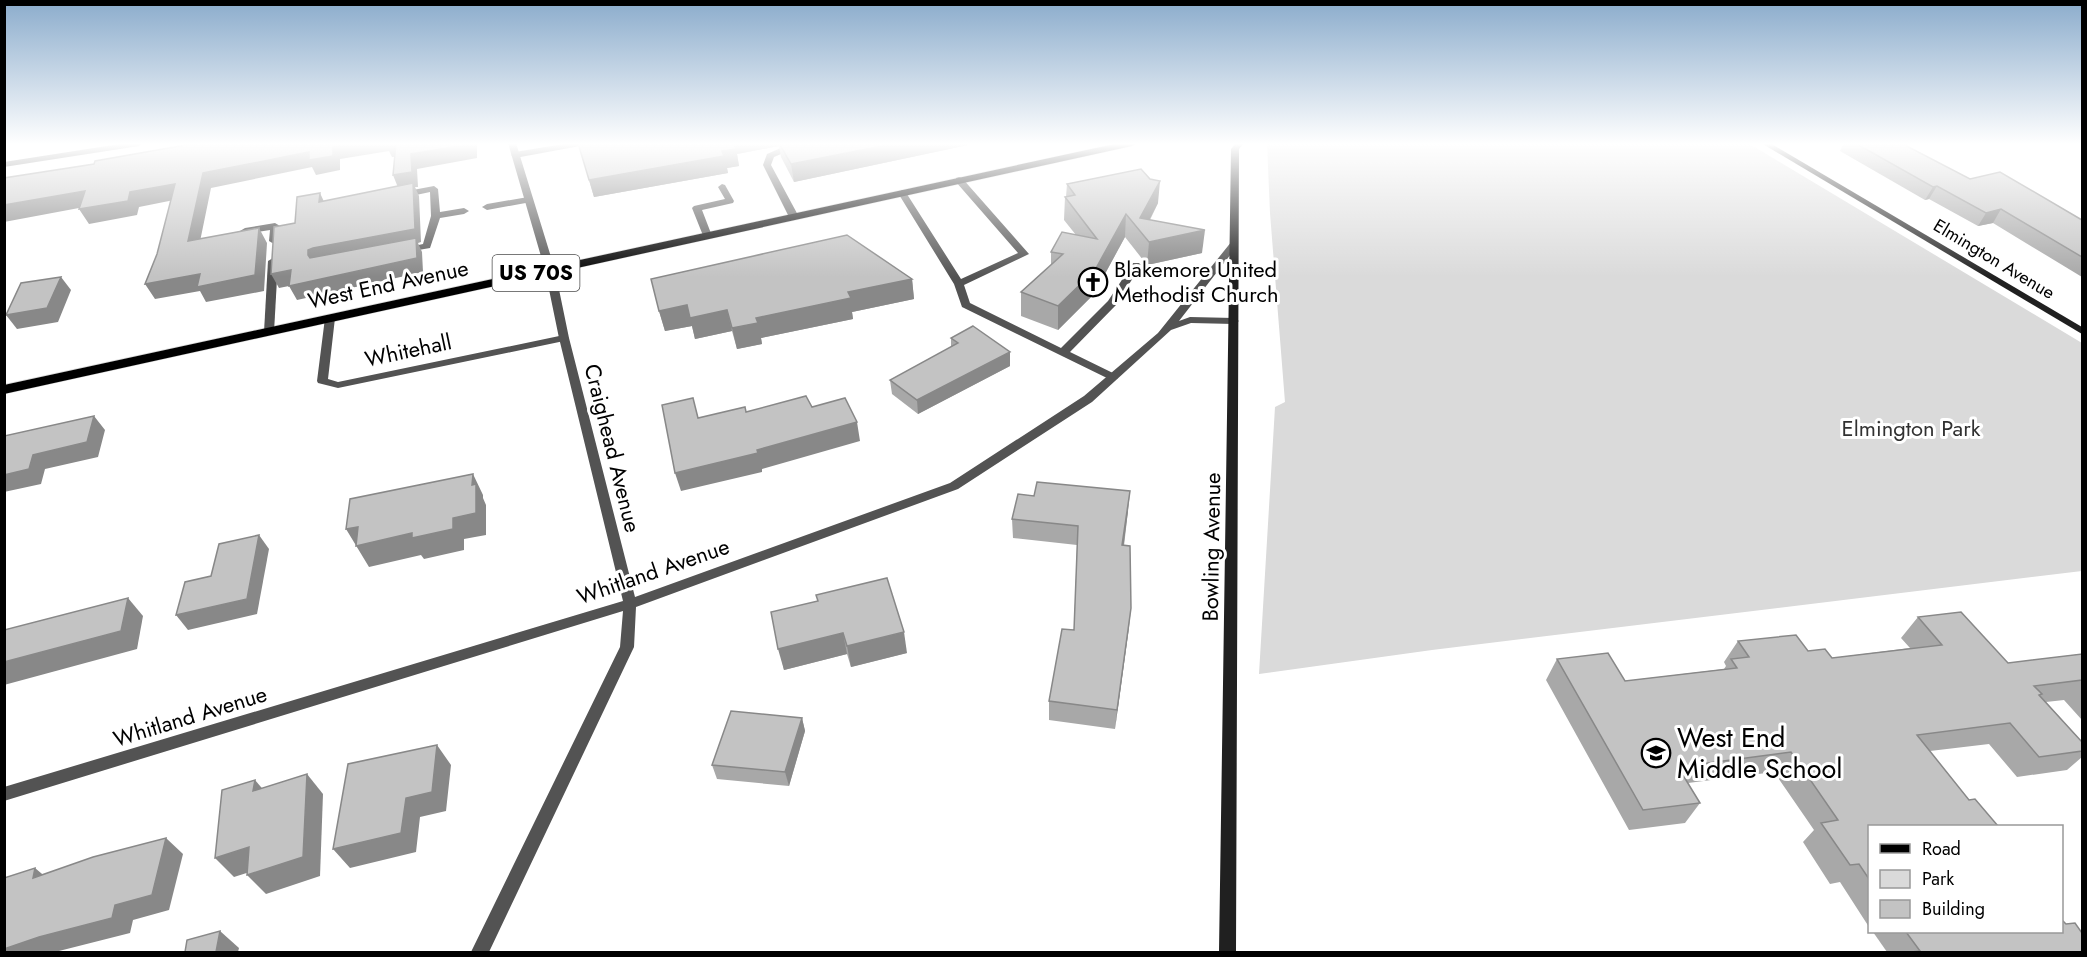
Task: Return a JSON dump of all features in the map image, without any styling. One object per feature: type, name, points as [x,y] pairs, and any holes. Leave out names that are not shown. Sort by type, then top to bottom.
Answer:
[{"type":"main road","name":"West End Avenue","points":[[4,390],[925,188]]},
{"type":"street","name":"Craighead Avenue","points":[[480,952],[627,647],[630,604],[564,338],[550,270],[524,188]]},
{"type":"street","points":[[707,236],[697,208],[730,201],[722,188]]},
{"type":"street","points":[[779,188],[794,217]]},
{"type":"street","points":[[959,284],[1024,254],[966,188]]},
{"type":"street","name":"Bowling Avenue","points":[[1227,952],[1235,188]]},
{"type":"street","name":"Elmington Avenue","points":[[1840,188],[2082,331]]},
{"type":"street","points":[[387,198],[434,189],[436,216],[427,246],[395,252]]},
{"type":"street","points":[[902,193],[959,284],[966,305],[1113,377]]},
{"type":"street","points":[[487,207],[528,200]]},
{"type":"street","points":[[436,216],[464,212]]},
{"type":"street","points":[[233,233],[275,226],[269,332]]},
{"type":"street","name":"Whitland Avenue","points":[[4,794],[630,604],[954,486],[1088,399],[1167,328],[1234,243]]},
{"type":"street","points":[[1063,352],[1112,303],[1136,265]]},
{"type":"street","name":"Whitehall","points":[[330,318],[322,381],[338,385],[564,338]]},
{"type":"street","points":[[1167,328],[1190,320],[1234,321]]},
{"type":"green space","name":"Elmington Park","points":[[1269,188],[1823,188],[2082,343],[2082,571],[1432,650],[1259,674],[1275,407],[1285,402]]},
{"type":"building","points":[[4,188],[154,188],[130,192],[128,201],[79,209],[85,191],[4,205]]},
{"type":"building","points":[[174,188],[200,188],[188,241],[259,228],[255,275],[197,287],[200,274],[145,284],[157,254]]},
{"type":"building","points":[[390,188],[413,188],[415,229],[313,248],[308,250],[308,255],[310,258],[416,238],[417,258],[289,286],[291,270],[271,274],[274,227],[295,223],[297,197],[320,193],[319,202]]},
{"type":"building","points":[[1070,188],[1156,188],[1140,218],[1205,230],[1149,242],[1126,214],[1095,270],[1058,306],[1021,292],[1063,254],[1051,252],[1062,232],[1097,239],[1065,197],[1075,195]]},
{"type":"building","points":[[1940,188],[2027,188],[2082,220],[2082,257],[2001,209],[1986,213]]},
{"type":"building","points":[[847,235],[912,279],[848,292],[851,298],[756,318],[758,323],[732,328],[727,310],[690,318],[687,305],[659,311],[651,279]]},
{"type":"building","points":[[61,277],[47,308],[6,315],[21,283]]},
{"type":"building","points":[[973,326],[1010,352],[917,400],[890,380],[958,343],[951,338]]},
{"type":"building","points":[[806,396],[812,407],[845,398],[857,422],[757,450],[758,453],[675,473],[662,405],[693,398],[698,418],[745,407],[746,412]]},
{"type":"building","points":[[94,416],[87,442],[33,455],[29,469],[4,475],[4,436]]},
{"type":"building","points":[[473,474],[472,485],[476,484],[476,513],[453,518],[453,529],[412,538],[412,533],[356,546],[358,527],[346,529],[350,499]]},
{"type":"building","points":[[1037,482],[1130,491],[1122,545],[1130,546],[1131,608],[1117,710],[1049,701],[1062,629],[1074,630],[1078,526],[1012,519],[1018,494],[1034,496]]},
{"type":"building","points":[[259,535],[247,599],[176,615],[185,582],[211,576],[219,544]]},
{"type":"building","points":[[887,578],[904,632],[847,646],[843,633],[778,649],[771,612],[818,601],[816,595]]},
{"type":"building","points":[[128,598],[121,631],[4,662],[4,630]]},
{"type":"building","name":"West End Middle School","points":[[1961,612],[2008,663],[2082,654],[2082,680],[2034,686],[2042,694],[2039,695],[2082,742],[2082,751],[2039,757],[2010,723],[1917,735],[1969,800],[1975,799],[1997,825],[1868,825],[1868,878],[1859,864],[1850,865],[1821,823],[1838,820],[1791,752],[1678,767],[1700,803],[1643,810],[1557,659],[1608,653],[1625,681],[1737,668],[1731,659],[1749,657],[1738,641],[1796,635],[1808,651],[1825,649],[1832,658],[1942,645],[1918,617]]},
{"type":"building","points":[[731,711],[802,718],[785,772],[712,765]]},
{"type":"building","points":[[437,745],[432,792],[406,798],[401,833],[333,849],[348,764]]},
{"type":"building","points":[[307,774],[303,857],[247,875],[249,847],[215,858],[222,790],[255,780],[253,791]]},
{"type":"building","points":[[166,838],[152,895],[115,905],[112,918],[39,937],[4,949],[4,878],[35,868],[33,878],[93,857]]},
{"type":"building","points":[[2063,921],[2066,924],[2075,923],[2082,933],[2082,952],[1911,952],[1920,951],[1907,933],[2063,933]]},
{"type":"building","points":[[220,931],[216,952],[185,952],[187,940]]},
{"type":"place","name":"Blakemore United Methodist Church","points":[[1093,282]]},
{"type":"place","name":"West End Middle School","points":[[1656,753]]}]
